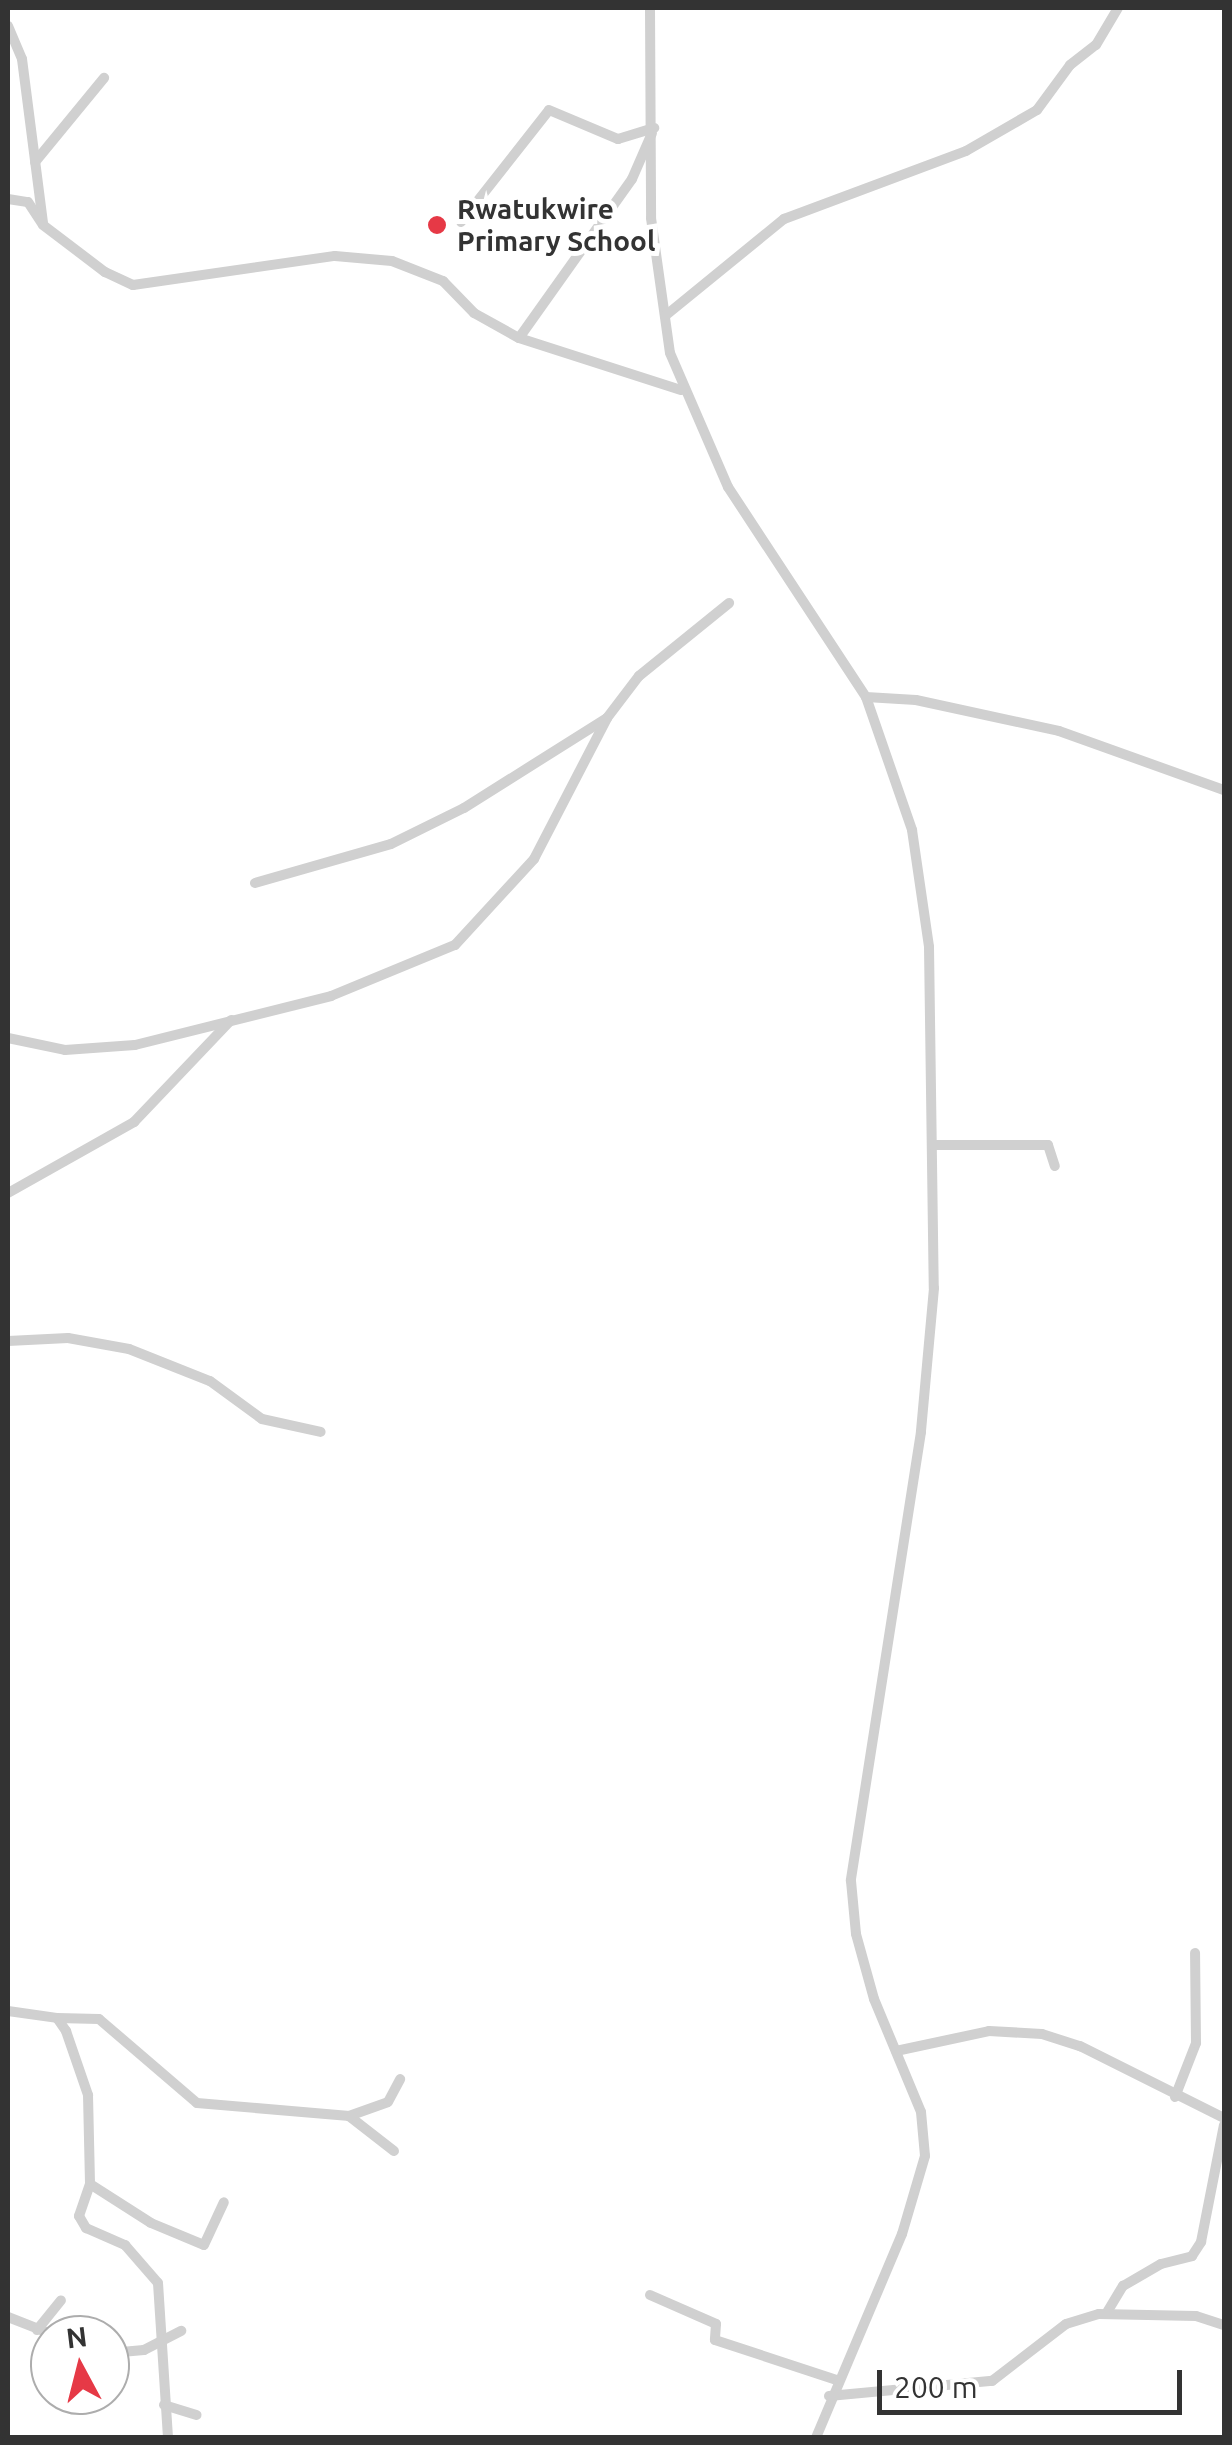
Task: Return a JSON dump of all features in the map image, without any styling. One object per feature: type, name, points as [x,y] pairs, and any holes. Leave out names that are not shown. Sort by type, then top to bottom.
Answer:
[{"type":"street","points":[[650,8],[654,128],[650,218],[664,316],[681,390],[774,564],[866,697],[912,830],[922,890],[933,1145],[934,1288],[921,1432],[850,1881],[856,1934],[921,2112],[922,2172],[884,2278],[829,2396],[816,2438]]},
{"type":"street","points":[[664,316],[767,228],[966,152],[1037,110],[1070,65],[1096,45],[1118,8]]},
{"type":"street","points":[[8,26],[22,58],[43,225]]},
{"type":"street","points":[[34,162],[104,78]]},
{"type":"street","points":[[461,222],[549,110],[618,139],[654,128]]},
{"type":"street","points":[[519,338],[632,179],[654,128]]},
{"type":"street","points":[[8,199],[28,202],[43,225],[105,272],[133,285],[334,256],[392,261],[443,281],[474,313],[519,338],[681,390]]},
{"type":"street","points":[[8,1038],[56,1050],[105,1049],[231,1020],[396,974],[464,938],[534,860],[607,718],[639,676],[729,603]]},
{"type":"street","points":[[866,697],[916,700],[1040,726],[1224,790]]},
{"type":"street","points":[[255,884],[391,844],[464,808],[607,718]]},
{"type":"street","points":[[8,1193],[134,1122],[231,1020]]},
{"type":"street","points":[[933,1145],[1048,1145],[1055,1166]]},
{"type":"street","points":[[8,1341],[68,1338],[129,1349],[210,1381],[262,1419],[321,1432]]},
{"type":"street","points":[[1175,2097],[1196,2043],[1195,1952]]},
{"type":"street","points":[[8,2012],[99,2019],[197,2103],[349,2116],[388,2102],[400,2079]]},
{"type":"street","points":[[57,2018],[86,2086],[90,2184],[79,2216],[86,2228],[125,2245],[149,2269],[162,2296],[168,2438]]},
{"type":"street","points":[[896,2051],[989,2031],[1042,2034],[1080,2046],[1224,2122],[1201,2242],[1192,2256],[1161,2264],[1123,2286],[1106,2314]]},
{"type":"street","points":[[349,2116],[394,2151]]},
{"type":"street","points":[[90,2184],[151,2223],[204,2246],[224,2202]]},
{"type":"street","points":[[650,2295],[716,2324],[714,2340],[837,2380]]},
{"type":"street","points":[[49,2315],[61,2300]]},
{"type":"street","points":[[829,2396],[992,2381],[1066,2324],[1106,2314],[1196,2316],[1224,2325]]},
{"type":"street","points":[[130,2353],[181,2331]]},
{"type":"street","points":[[164,2405],[197,2415]]},
{"type":"place","name":"Rwatukwire Primary School","points":[[437,225]]}]
